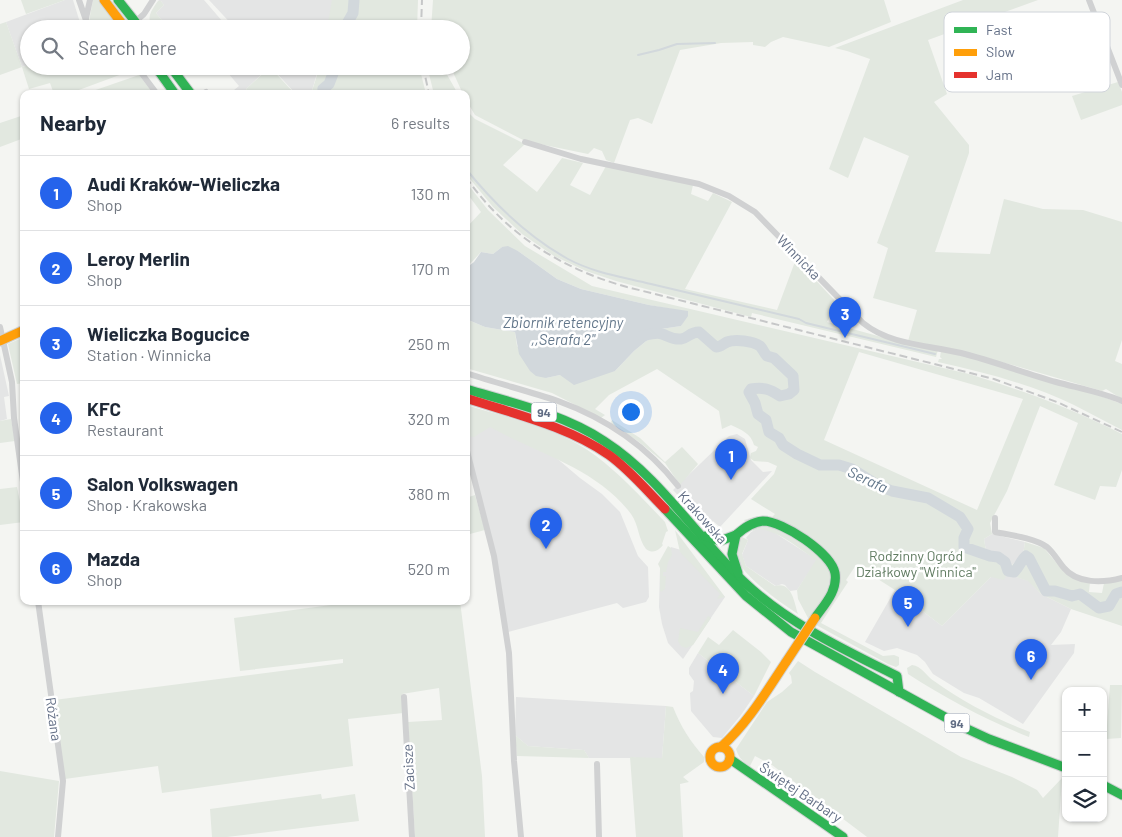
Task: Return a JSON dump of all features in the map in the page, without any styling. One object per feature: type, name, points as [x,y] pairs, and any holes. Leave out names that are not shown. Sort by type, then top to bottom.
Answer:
[{"type":"main road","points":[[104,0],[120,20]]},
{"type":"main road","points":[[118,0],[134,20]]},
{"type":"main road","points":[[161,75],[172,90]]},
{"type":"main road","points":[[177,75],[188,90]]},
{"type":"main road","points":[[1,340],[20,332]]},
{"type":"main road","name":"Krakowska","points":[[470,390],[546,413],[596,436],[630,461],[742,580],[762,598],[797,622],[897,676],[899,692]]},
{"type":"main road","name":"Krakowska","points":[[470,399],[561,429],[604,452],[635,478],[719,569],[765,613],[806,641],[963,727],[989,739],[1062,766]]},
{"type":"main road","name":"Świętej Barbary","points":[[736,535],[747,525],[758,521],[766,520],[776,523],[826,554],[833,567],[835,584],[832,593],[758,705],[736,734],[727,755],[744,770],[843,837]]},
{"type":"main road","points":[[698,532],[717,542],[727,540],[736,535]]},
{"type":"main road","points":[[736,535],[731,549],[742,580]]},
{"type":"main road","points":[[1107,787],[1122,795]]},
{"type":"street","points":[[79,0],[86,20]]},
{"type":"street","points":[[86,20],[90,0]]},
{"type":"street","points":[[141,20],[153,0]]},
{"type":"street","points":[[1089,0],[1094,12]]},
{"type":"street","points":[[1110,54],[1122,85]]},
{"type":"street","points":[[143,75],[154,90]]},
{"type":"street","name":"Winnicka","points":[[525,142],[581,159],[698,184],[745,204],[770,227],[863,323],[883,336],[981,358],[1122,401]]},
{"type":"street","points":[[0,327],[1,340],[12,382],[14,418],[20,461]]},
{"type":"street","points":[[470,374],[559,401],[604,422],[635,442],[656,460],[678,486]]},
{"type":"street","points":[[470,463],[494,556],[509,652],[514,761],[521,837]]},
{"type":"street","points":[[995,518],[995,532],[1016,536],[1046,546],[1071,575],[1091,581],[1105,582],[1122,578]]},
{"type":"street","name":"Różana","points":[[39,605],[63,781],[58,837]]},
{"type":"street","name":"Zacisze","points":[[404,697],[412,837]]},
{"type":"street","points":[[597,764],[599,837]]},
{"type":"shaded area","points":[[65,0],[73,0],[79,20],[20,20],[20,61],[6,22]]},
{"type":"shaded area","points":[[204,0],[221,20],[162,20],[156,13],[164,5],[161,1],[158,1]]},
{"type":"shaded area","points":[[209,0],[332,0],[333,2],[329,20],[228,20]]},
{"type":"shaded area","points":[[230,75],[261,75],[247,90],[234,90],[239,86]]},
{"type":"shaded area","points":[[278,75],[316,75],[312,90],[292,90]]},
{"type":"shaded area","points":[[0,355],[9,396],[4,397],[7,419],[0,421]]},
{"type":"shaded area","points":[[483,419],[547,450],[602,494],[620,512],[638,556],[648,567],[649,597],[646,602],[623,608],[617,603],[508,632],[499,572],[470,463],[470,426]]},
{"type":"shaded area","points":[[737,434],[745,439],[751,460],[763,472],[772,471],[720,527],[713,521],[710,524],[701,519],[673,490],[729,436]]},
{"type":"shaded area","points":[[759,528],[772,531],[817,560],[797,590],[790,591],[782,584],[776,586],[746,566],[742,555],[748,540],[746,538],[751,532]]},
{"type":"shaded area","points":[[992,534],[1025,542],[1023,555],[1012,565],[1002,555],[986,551],[984,539]]},
{"type":"shaded area","points":[[671,547],[681,550],[725,597],[683,659],[668,643],[659,607],[660,568]]},
{"type":"shaded area","points":[[1007,574],[1029,581],[1041,594],[1071,609],[1061,632],[1051,645],[1075,644],[1074,653],[1023,724],[979,698],[964,693],[933,674],[925,662],[917,655],[897,648],[884,651],[865,642],[895,590],[942,626],[991,577]]},
{"type":"shaded area","points":[[698,653],[754,696],[722,738],[713,737],[691,711],[690,693],[693,691],[694,681],[689,674],[689,668]]},
{"type":"shaded area","points":[[516,697],[666,706],[662,758],[589,758],[584,750],[528,746],[515,735]]},
{"type":"green space","points":[[21,0],[65,0],[26,14]]},
{"type":"green space","points":[[93,0],[98,0],[112,20],[89,20]]},
{"type":"green space","points":[[332,0],[418,0],[417,20],[329,20]]},
{"type":"green space","points":[[433,0],[884,0],[891,22],[829,47],[783,37],[765,47],[753,45],[753,42],[721,43],[680,50],[652,124],[638,118],[630,120],[614,163],[606,160],[602,151],[594,148],[588,154],[525,141],[475,115],[470,107],[470,90],[461,90],[454,75],[470,75],[470,20],[432,20]]},
{"type":"green space","points":[[963,0],[1038,0],[1005,12],[944,12],[944,34],[928,40],[944,85],[944,92],[947,94],[934,102],[969,145],[969,153],[935,252],[990,254],[1004,199],[1043,209],[1083,210],[1122,222],[1122,340],[1115,361],[1122,364],[1122,399],[1106,389],[1102,391],[1009,364],[908,341],[917,310],[873,298],[888,248],[877,243],[909,156],[864,137],[848,178],[829,169],[870,59],[835,48]]},
{"type":"green space","points":[[158,1],[161,1],[164,5],[156,13],[162,20],[150,20],[153,8]]},
{"type":"green space","points":[[6,22],[20,61],[20,68],[0,75],[0,24]]},
{"type":"green space","points":[[25,75],[119,75],[79,90],[53,90],[50,83],[29,89]]},
{"type":"green space","points":[[139,75],[150,90],[96,90]]},
{"type":"green space","points":[[261,75],[277,75],[291,90],[247,90]]},
{"type":"green space","points":[[317,75],[421,75],[425,90],[312,90]]},
{"type":"green space","points":[[429,75],[447,75],[456,90],[433,90]]},
{"type":"green space","points":[[1118,82],[1122,92],[1122,105],[1081,120],[1072,96],[1085,92],[1110,92],[1110,84]]},
{"type":"green space","points":[[470,114],[475,119],[525,144],[503,165],[537,192],[562,158],[583,163],[570,185],[590,195],[606,166],[693,185],[691,194],[708,201],[713,193],[732,202],[685,289],[777,310],[796,259],[837,303],[827,322],[896,341],[938,350],[936,357],[752,313],[751,317],[616,281],[586,271],[554,256],[522,234],[493,207],[470,179]]},
{"type":"green space","points":[[20,116],[20,140],[0,147],[0,123]]},
{"type":"green space","name":"Rodzinny Ogród Działkowy \"Winnica\"","points":[[470,187],[488,210],[525,246],[592,286],[969,374],[1047,401],[1085,416],[1122,434],[1122,470],[1116,487],[1100,486],[1095,500],[1054,485],[1078,423],[1040,406],[1007,491],[990,523],[992,534],[984,539],[986,551],[1002,555],[1012,565],[1023,555],[1025,542],[1044,548],[1064,572],[1090,582],[1089,592],[1102,593],[1104,583],[1122,580],[1122,626],[1071,609],[1041,594],[1028,581],[1007,574],[1004,580],[991,577],[942,626],[895,590],[856,565],[846,580],[848,582],[821,623],[883,656],[894,655],[899,657],[899,665],[896,667],[888,664],[818,626],[808,618],[798,599],[797,590],[816,560],[776,534],[768,531],[753,531],[744,520],[757,516],[772,517],[775,514],[751,499],[774,474],[777,466],[768,462],[754,461],[750,458],[751,453],[756,451],[758,447],[754,445],[745,432],[731,425],[722,429],[719,411],[657,369],[609,395],[595,409],[605,415],[601,418],[552,393],[470,369],[470,321],[485,327],[515,332],[517,346],[546,378],[560,375],[615,371],[634,351],[661,329],[681,326],[688,312],[581,289],[557,279],[518,251],[502,247],[493,254],[481,252],[470,264],[470,224],[481,212],[470,197]],"holes":[[[859,352],[1023,399],[977,510],[824,440]]]},
{"type":"green space","points":[[20,339],[20,384],[17,384],[8,344]]},
{"type":"green space","points":[[941,351],[1032,374],[1122,404],[1122,430],[1042,391],[938,362],[939,359],[942,359],[940,357]]},
{"type":"green space","points":[[470,406],[544,429],[586,449],[618,474],[665,522],[668,531],[666,532],[663,545],[655,551],[646,549],[631,514],[617,498],[584,473],[490,427],[474,437],[470,436]]},
{"type":"green space","points":[[11,419],[15,441],[0,443],[0,421]]},
{"type":"green space","points":[[612,420],[640,438],[665,462],[682,447],[698,464],[680,485],[665,463],[639,442],[613,425]]},
{"type":"green space","points":[[17,487],[20,502],[20,522],[0,525],[0,489]]},
{"type":"green space","points":[[475,495],[485,530],[470,534],[470,497]]},
{"type":"green space","points":[[675,530],[725,597],[717,599],[720,594],[680,552]]},
{"type":"green space","points":[[742,537],[748,540],[742,554],[746,566],[775,586],[781,585],[789,589],[798,614],[771,595],[740,566],[734,557],[738,539]]},
{"type":"green space","points":[[668,546],[671,548],[672,555],[666,572],[663,572],[663,576],[666,576],[665,589],[661,592],[660,568],[658,564]]},
{"type":"green space","points":[[331,605],[461,605],[482,776],[485,837],[415,837],[408,722],[442,720],[439,688],[402,694],[403,713],[348,719],[353,766],[162,793],[158,766],[65,779],[54,700],[343,663],[343,659],[240,671],[234,618]]},
{"type":"green space","points":[[708,616],[711,618],[693,645],[686,648],[681,646],[678,641],[680,628],[698,632]]},
{"type":"green space","points":[[733,630],[771,662],[754,696],[698,653],[708,637],[719,645]]},
{"type":"green space","points":[[798,661],[961,757],[1012,777],[1037,790],[1043,798],[1062,778],[1058,837],[867,837],[772,765],[755,756],[750,766],[743,761],[736,749],[767,702],[792,683],[789,673]]},
{"type":"green space","points":[[912,665],[919,667],[934,681],[968,703],[992,716],[1030,732],[1029,737],[982,716],[908,674],[907,668]]},
{"type":"green space","points":[[1110,685],[1122,685],[1121,738],[1107,739]]},
{"type":"green space","points":[[666,706],[673,707],[686,734],[704,757],[704,762],[683,777],[689,782],[680,784],[683,837],[636,837],[630,757],[662,758]]},
{"type":"green space","points":[[515,735],[528,746],[584,750],[589,758],[517,756]]},
{"type":"green space","points":[[0,771],[59,781],[54,837],[0,837]]},
{"type":"green space","points":[[321,794],[322,799],[355,794],[359,821],[227,837],[212,837],[210,809]]},
{"type":"water","name":"Zbiornik retencyjny ,,Serafa 2\"","points":[[508,246],[518,251],[557,279],[581,289],[649,305],[688,311],[688,316],[681,326],[661,329],[634,351],[615,371],[574,385],[560,375],[546,378],[536,376],[530,371],[519,354],[515,332],[485,327],[470,321],[470,265],[481,252],[493,254],[502,247]]},
{"type":"waterway","name":"Serafa","points":[[349,20],[353,13],[354,0]]},
{"type":"waterway","points":[[638,55],[677,44],[715,43]]},
{"type":"waterway","name":"Serafa","points":[[324,90],[329,84],[332,75]]},
{"type":"waterway","points":[[470,174],[488,195],[525,230],[553,250],[588,268],[935,354]]},
{"type":"waterway","name":"Serafa","points":[[642,336],[660,333],[681,339],[699,332],[716,347],[735,341],[757,344],[767,356],[774,358],[793,376],[794,390],[789,394],[780,396],[763,388],[751,389],[749,392],[758,414],[766,420],[769,432],[779,438],[783,445],[820,465],[839,465],[852,469],[877,485],[892,491],[928,498],[960,517],[968,529],[964,538],[964,547],[998,557],[1005,562],[1008,571],[1014,572],[1026,556],[1029,558],[1046,591],[1055,591],[1072,596],[1080,594],[1099,608],[1109,606],[1116,594],[1122,592]]},
{"type":"railway","points":[[421,20],[422,0]]},
{"type":"railway","points":[[425,75],[428,90]]},
{"type":"railway","points":[[470,182],[498,216],[537,247],[580,270],[603,279],[627,287],[994,379],[1057,402],[1122,432]]},
{"type":"traffic: fast","points":[[118,0],[134,20]]},
{"type":"traffic: fast","points":[[161,75],[172,90]]},
{"type":"traffic: fast","points":[[177,75],[188,90]]},
{"type":"traffic: fast","points":[[470,390],[520,404],[572,423],[624,455],[660,489],[726,563],[760,596],[816,634],[897,676],[899,692]]},
{"type":"traffic: fast","points":[[665,509],[746,596],[791,632],[963,727],[989,739],[1062,766]]},
{"type":"traffic: fast","points":[[736,535],[755,523],[763,521],[772,522],[794,532],[825,556],[832,565],[835,580],[830,597],[815,618]]},
{"type":"traffic: fast","points":[[736,535],[732,554],[738,573]]},
{"type":"traffic: fast","points":[[705,536],[720,541],[736,535]]},
{"type":"traffic: fast","points":[[730,759],[843,837]]},
{"type":"traffic: fast","points":[[1107,787],[1122,795]]},
{"type":"traffic: slow","points":[[104,0],[119,20]]},
{"type":"traffic: slow","points":[[0,341],[20,332]]},
{"type":"traffic: slow","points":[[786,662],[815,618]]},
{"type":"traffic: slow","points":[[721,747],[748,717],[786,662]]},
{"type":"traffic: slow","points":[[720,747],[727,750],[730,757],[727,764],[720,767],[713,764],[710,757],[713,750],[720,747]]},
{"type":"traffic: jam","points":[[470,399],[558,428],[593,445],[624,467],[665,509]]},
{"type":"place","name":"Wieliczka Bogucice","points":[[845,338]]},
{"type":"place","name":"Audi Kraków-Wieliczka","points":[[731,480]]},
{"type":"place","name":"Leroy Merlin","points":[[546,549]]},
{"type":"place","name":"Salon Volkswagen","points":[[908,627]]},
{"type":"place","name":"Mazda","points":[[1031,680]]},
{"type":"place","name":"KFC","points":[[723,694]]}]
